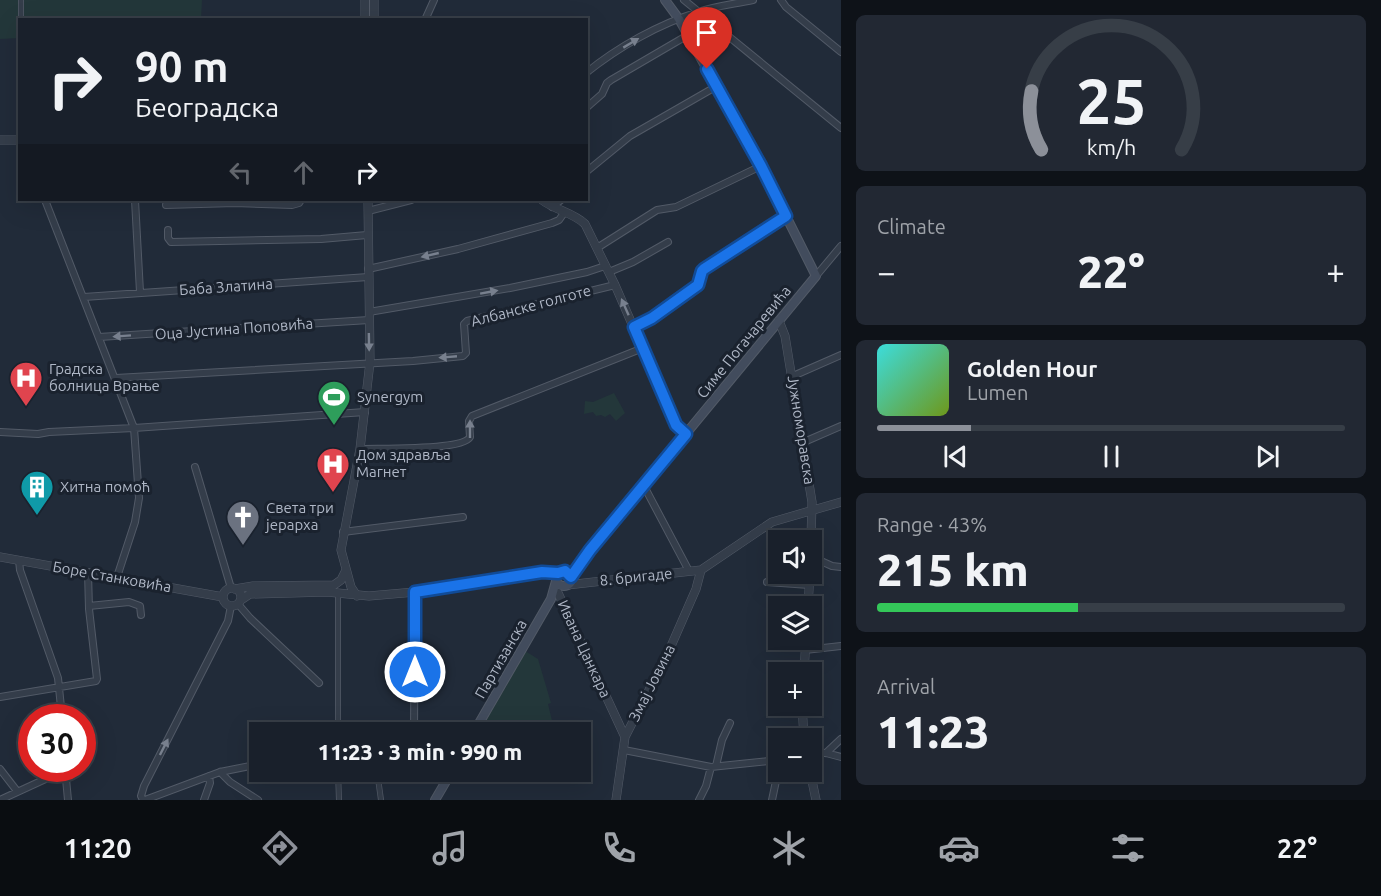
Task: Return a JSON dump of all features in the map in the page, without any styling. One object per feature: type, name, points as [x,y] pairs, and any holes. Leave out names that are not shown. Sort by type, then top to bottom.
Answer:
[{"type":"main road","points":[[665,0],[679,19],[761,166],[816,276]]},
{"type":"main road","name":"Симе Погачаревића","points":[[564,580],[816,276]]},
{"type":"main road","name":"Партизанска","points":[[480,722],[564,580]]},
{"type":"main road","points":[[435,800],[446,782]]},
{"type":"street","points":[[21,0],[21,18]]},
{"type":"street","points":[[365,0],[365,18]]},
{"type":"street","points":[[374,0],[374,18]]},
{"type":"street","points":[[426,18],[434,0]]},
{"type":"street","points":[[684,0],[841,128]]},
{"type":"street","points":[[588,72],[644,36],[679,19],[698,12],[753,0]]},
{"type":"street","points":[[781,0],[786,7],[841,52]]},
{"type":"street","points":[[588,106],[602,94],[611,80],[688,35]]},
{"type":"street","points":[[588,170],[630,136],[717,86]]},
{"type":"street","points":[[0,140],[18,140]]},
{"type":"street","points":[[597,248],[657,210],[676,207],[761,166]]},
{"type":"street","points":[[45,201],[134,428],[139,498],[135,522],[117,577]]},
{"type":"street","points":[[135,201],[140,292]]},
{"type":"street","points":[[166,205],[235,203],[292,205],[300,201]]},
{"type":"street","points":[[357,596],[351,587],[340,550],[360,449],[370,362],[368,201]]},
{"type":"street","points":[[368,210],[407,201]]},
{"type":"street","points":[[543,201],[582,221],[615,285],[676,425],[686,434]]},
{"type":"street","points":[[552,207],[560,201]]},
{"type":"street","name":"Баба Златина","points":[[84,297],[368,273],[552,223],[559,220],[564,213]]},
{"type":"street","points":[[634,327],[652,318],[698,285],[704,269],[786,216]]},
{"type":"street","points":[[168,230],[168,238],[171,242],[368,235]]},
{"type":"street","name":"Оца Јустина Поповића","points":[[99,337],[369,316],[607,269],[633,262],[668,242]]},
{"type":"street","name":"Симе Погачаревића","points":[[816,276],[841,246]]},
{"type":"street","name":"Албанске голготе","points":[[370,362],[463,356],[466,353],[464,324],[467,321],[615,285]]},
{"type":"street","name":"Јужноморавска","points":[[780,321],[793,376],[804,442],[812,510],[811,530]]},
{"type":"street","points":[[360,449],[418,448],[464,443],[470,437],[469,421],[472,416],[643,348]]},
{"type":"street","points":[[793,376],[841,355]]},
{"type":"street","points":[[116,378],[370,362]]},
{"type":"street","points":[[0,432],[38,434],[365,412]]},
{"type":"street","points":[[804,442],[841,426]]},
{"type":"street","points":[[195,466],[233,589],[240,592],[228,621],[141,796],[144,800],[220,772],[249,766]]},
{"type":"street","points":[[644,486],[689,571]]},
{"type":"street","points":[[701,570],[772,522],[841,502]]},
{"type":"street","points":[[343,532],[463,517]]},
{"type":"street","name":"Боре Станковића","points":[[0,557],[223,597]]},
{"type":"street","points":[[19,560],[20,570],[60,687],[61,704]]},
{"type":"street","points":[[822,562],[841,567]]},
{"type":"street","points":[[319,683],[236,604],[226,604],[223,597],[226,591],[253,586],[334,585],[341,580],[346,570]]},
{"type":"street","name":"8. бригаде","points":[[236,604],[250,594],[338,593],[357,596],[415,592],[542,572],[564,580],[582,582],[701,570]]},
{"type":"street","name":"Змај Јовина","points":[[615,800],[625,737],[668,653],[696,589],[701,570]]},
{"type":"street","points":[[0,697],[96,681],[88,572]]},
{"type":"street","name":"Ивана Цанкара","points":[[564,580],[625,737]]},
{"type":"street","points":[[767,582],[809,585],[808,596]]},
{"type":"street","points":[[414,722],[415,592]]},
{"type":"street","points":[[338,593],[338,722]]},
{"type":"street","points":[[89,606],[133,603],[140,606],[141,615]]},
{"type":"street","points":[[822,648],[841,646]]},
{"type":"street","points":[[804,662],[805,650]]},
{"type":"street","points":[[699,800],[730,723]]},
{"type":"street","points":[[826,753],[841,739]]},
{"type":"street","points":[[624,750],[713,766],[768,761]]},
{"type":"street","points":[[822,753],[841,757]]},
{"type":"street","points":[[0,769],[17,791]]},
{"type":"street","points":[[220,772],[230,782],[258,800]]},
{"type":"street","points":[[204,800],[210,783],[209,776]]},
{"type":"street","points":[[0,800],[37,782]]},
{"type":"street","points":[[66,782],[68,800]]},
{"type":"street","points":[[338,782],[339,800]]},
{"type":"street","points":[[379,782],[381,800]]},
{"type":"street","points":[[772,800],[777,782]]},
{"type":"street","points":[[812,782],[816,800]]},
{"type":"green space","points":[[0,0],[202,0],[201,18],[18,18],[18,38],[0,39]]},
{"type":"green space","points":[[614,393],[625,413],[616,421],[610,414],[605,417],[596,416],[593,412],[584,414],[585,401],[593,402]]},
{"type":"green space","points":[[522,649],[538,659],[551,703],[548,704],[552,722],[481,722],[506,687]]},
{"type":"place","name":"Градска болница Врање","points":[[26,407]]},
{"type":"place","name":"Synergym","points":[[334,426]]},
{"type":"place","name":"Дом здравља Магнет","points":[[333,493]]},
{"type":"place","name":"Хитна помоћ","points":[[37,516]]},
{"type":"place","name":"Света три јерарха","points":[[243,546]]},
{"type":"route","points":[[415,672],[415,592],[519,574],[565,571],[571,577],[577,566],[686,434],[676,425],[634,327],[652,318],[698,285],[704,269],[786,216],[707,69]]}]
